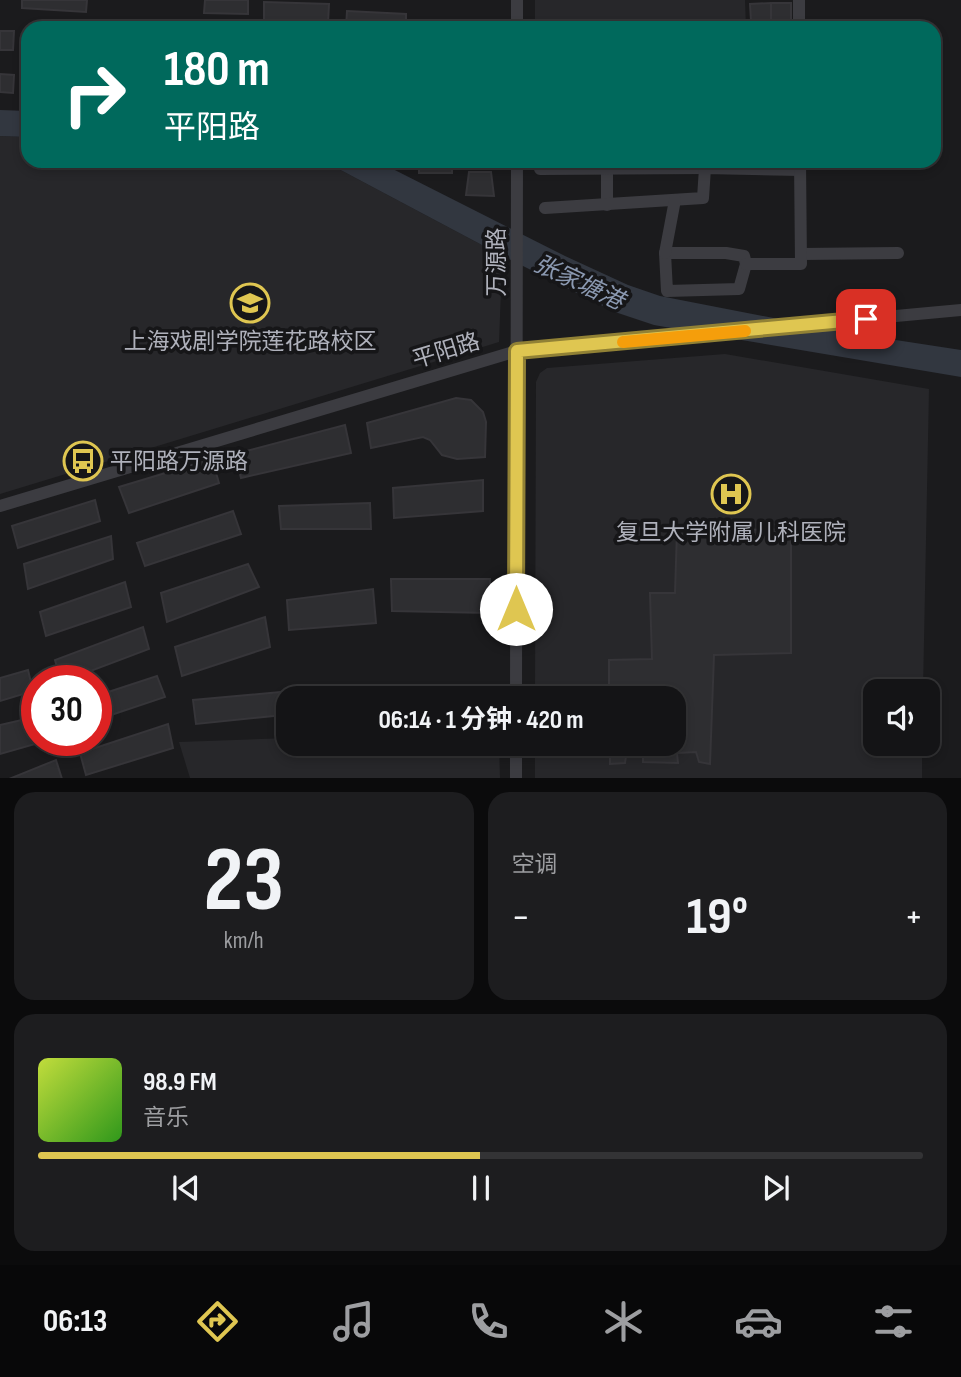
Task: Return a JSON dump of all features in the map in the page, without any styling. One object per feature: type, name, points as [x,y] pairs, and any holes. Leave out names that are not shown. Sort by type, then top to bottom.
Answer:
[{"type":"street","points":[[517,0],[517,21]]},
{"type":"street","points":[[799,0],[799,21]]},
{"type":"street","name":"万源路","points":[[516,686],[517,168]]},
{"type":"street","points":[[540,169],[607,168],[607,205]]},
{"type":"street","points":[[545,208],[703,198],[705,168]]},
{"type":"street","points":[[746,264],[801,264],[800,168]]},
{"type":"street","points":[[665,253],[726,253],[744,256],[746,264],[739,289],[667,291],[665,253],[675,200]]},
{"type":"street","points":[[801,254],[898,253]]},
{"type":"street","name":"平阳路","points":[[0,506],[517,351],[961,310]]},
{"type":"street","points":[[516,756],[516,778]]},
{"type":"shaded area","points":[[535,0],[745,0],[746,21],[535,21]]},
{"type":"shaded area","name":"上海戏剧学院莲花路校区","points":[[0,136],[21,137],[21,168],[337,168],[497,253],[502,265],[499,342],[0,494]]},
{"type":"shaded area","name":"复旦大学附属儿科医院","points":[[725,354],[929,389],[923,679],[863,679],[863,756],[922,756],[922,778],[535,778],[535,756],[686,756],[686,686],[535,686],[536,382],[540,373],[547,368]]},
{"type":"shaded area","points":[[276,738],[276,756],[499,756],[500,778],[190,778],[179,742]]},
{"type":"water","points":[[0,110],[21,111],[21,137],[0,136]]},
{"type":"water","name":"张家塘港","points":[[337,168],[391,168],[565,256],[628,285],[660,296],[850,333],[961,350],[961,377],[654,325],[615,312]]},
{"type":"building","points":[[22,0],[87,0],[86,12],[22,8]]},
{"type":"building","points":[[205,0],[248,0],[248,14],[204,13]]},
{"type":"building","points":[[264,2],[329,4],[328,21],[264,21]]},
{"type":"building","points":[[771,3],[791,3],[791,20],[771,20]]},
{"type":"building","points":[[771,3],[771,20],[751,21],[750,4]]},
{"type":"building","points":[[347,11],[406,14],[406,21],[346,21]]},
{"type":"building","points":[[0,31],[14,31],[13,50],[0,50]]},
{"type":"building","points":[[0,74],[14,75],[13,93],[0,92]]},
{"type":"building","points":[[419,168],[452,168],[452,173],[419,173]]},
{"type":"building","points":[[469,172],[491,172],[494,196],[466,195]]},
{"type":"building","points":[[456,398],[471,400],[483,412],[486,422],[485,457],[457,459],[442,455],[430,440],[423,437],[371,448],[367,423]]},
{"type":"building","points":[[345,425],[351,453],[241,478],[235,454]]},
{"type":"building","points":[[212,459],[219,483],[129,513],[119,487]]},
{"type":"building","points":[[483,480],[483,511],[394,518],[393,488]]},
{"type":"building","points":[[95,500],[100,521],[18,548],[12,526]]},
{"type":"building","points":[[370,503],[371,529],[281,529],[279,506]]},
{"type":"building","points":[[233,511],[241,534],[145,566],[137,543]]},
{"type":"building","points":[[791,529],[791,653],[714,655],[710,764],[699,762],[696,752],[686,753],[686,686],[609,686],[609,660],[652,659],[650,593],[675,593],[677,531]]},
{"type":"building","points":[[111,536],[113,559],[28,589],[24,564]]},
{"type":"building","points":[[248,564],[259,587],[167,622],[161,593]]},
{"type":"building","points":[[391,579],[490,579],[489,613],[392,611]]},
{"type":"building","points":[[125,582],[131,607],[46,636],[40,612]]},
{"type":"building","points":[[373,589],[376,623],[289,630],[287,600]]},
{"type":"building","points":[[265,617],[270,647],[182,676],[175,647]]},
{"type":"building","points":[[143,627],[149,649],[106,665],[56,665],[55,660]]},
{"type":"building","points":[[21,672],[21,695],[0,701],[0,678]]},
{"type":"building","points":[[157,676],[165,697],[112,715],[112,691]]},
{"type":"building","points":[[276,692],[276,716],[196,724],[193,700]]},
{"type":"building","points":[[21,720],[21,748],[0,754],[0,725]]},
{"type":"building","points":[[168,724],[173,748],[86,775],[81,756],[112,756],[112,742]]},
{"type":"building","points":[[610,756],[626,756],[625,763],[610,764]]},
{"type":"building","points":[[643,756],[677,756],[678,763],[643,762]]},
{"type":"building","points":[[56,760],[62,778],[11,778]]},
{"type":"slow traffic","points":[[623,342],[745,331]]},
{"type":"place","name":"上海戏剧学院莲花路校区","points":[[250,303]]},
{"type":"place","name":"平阳路万源路","points":[[83,461]]},
{"type":"place","name":"复旦大学附属儿科医院","points":[[731,494]]},
{"type":"route","points":[[516,609],[517,351],[866,319]]}]
